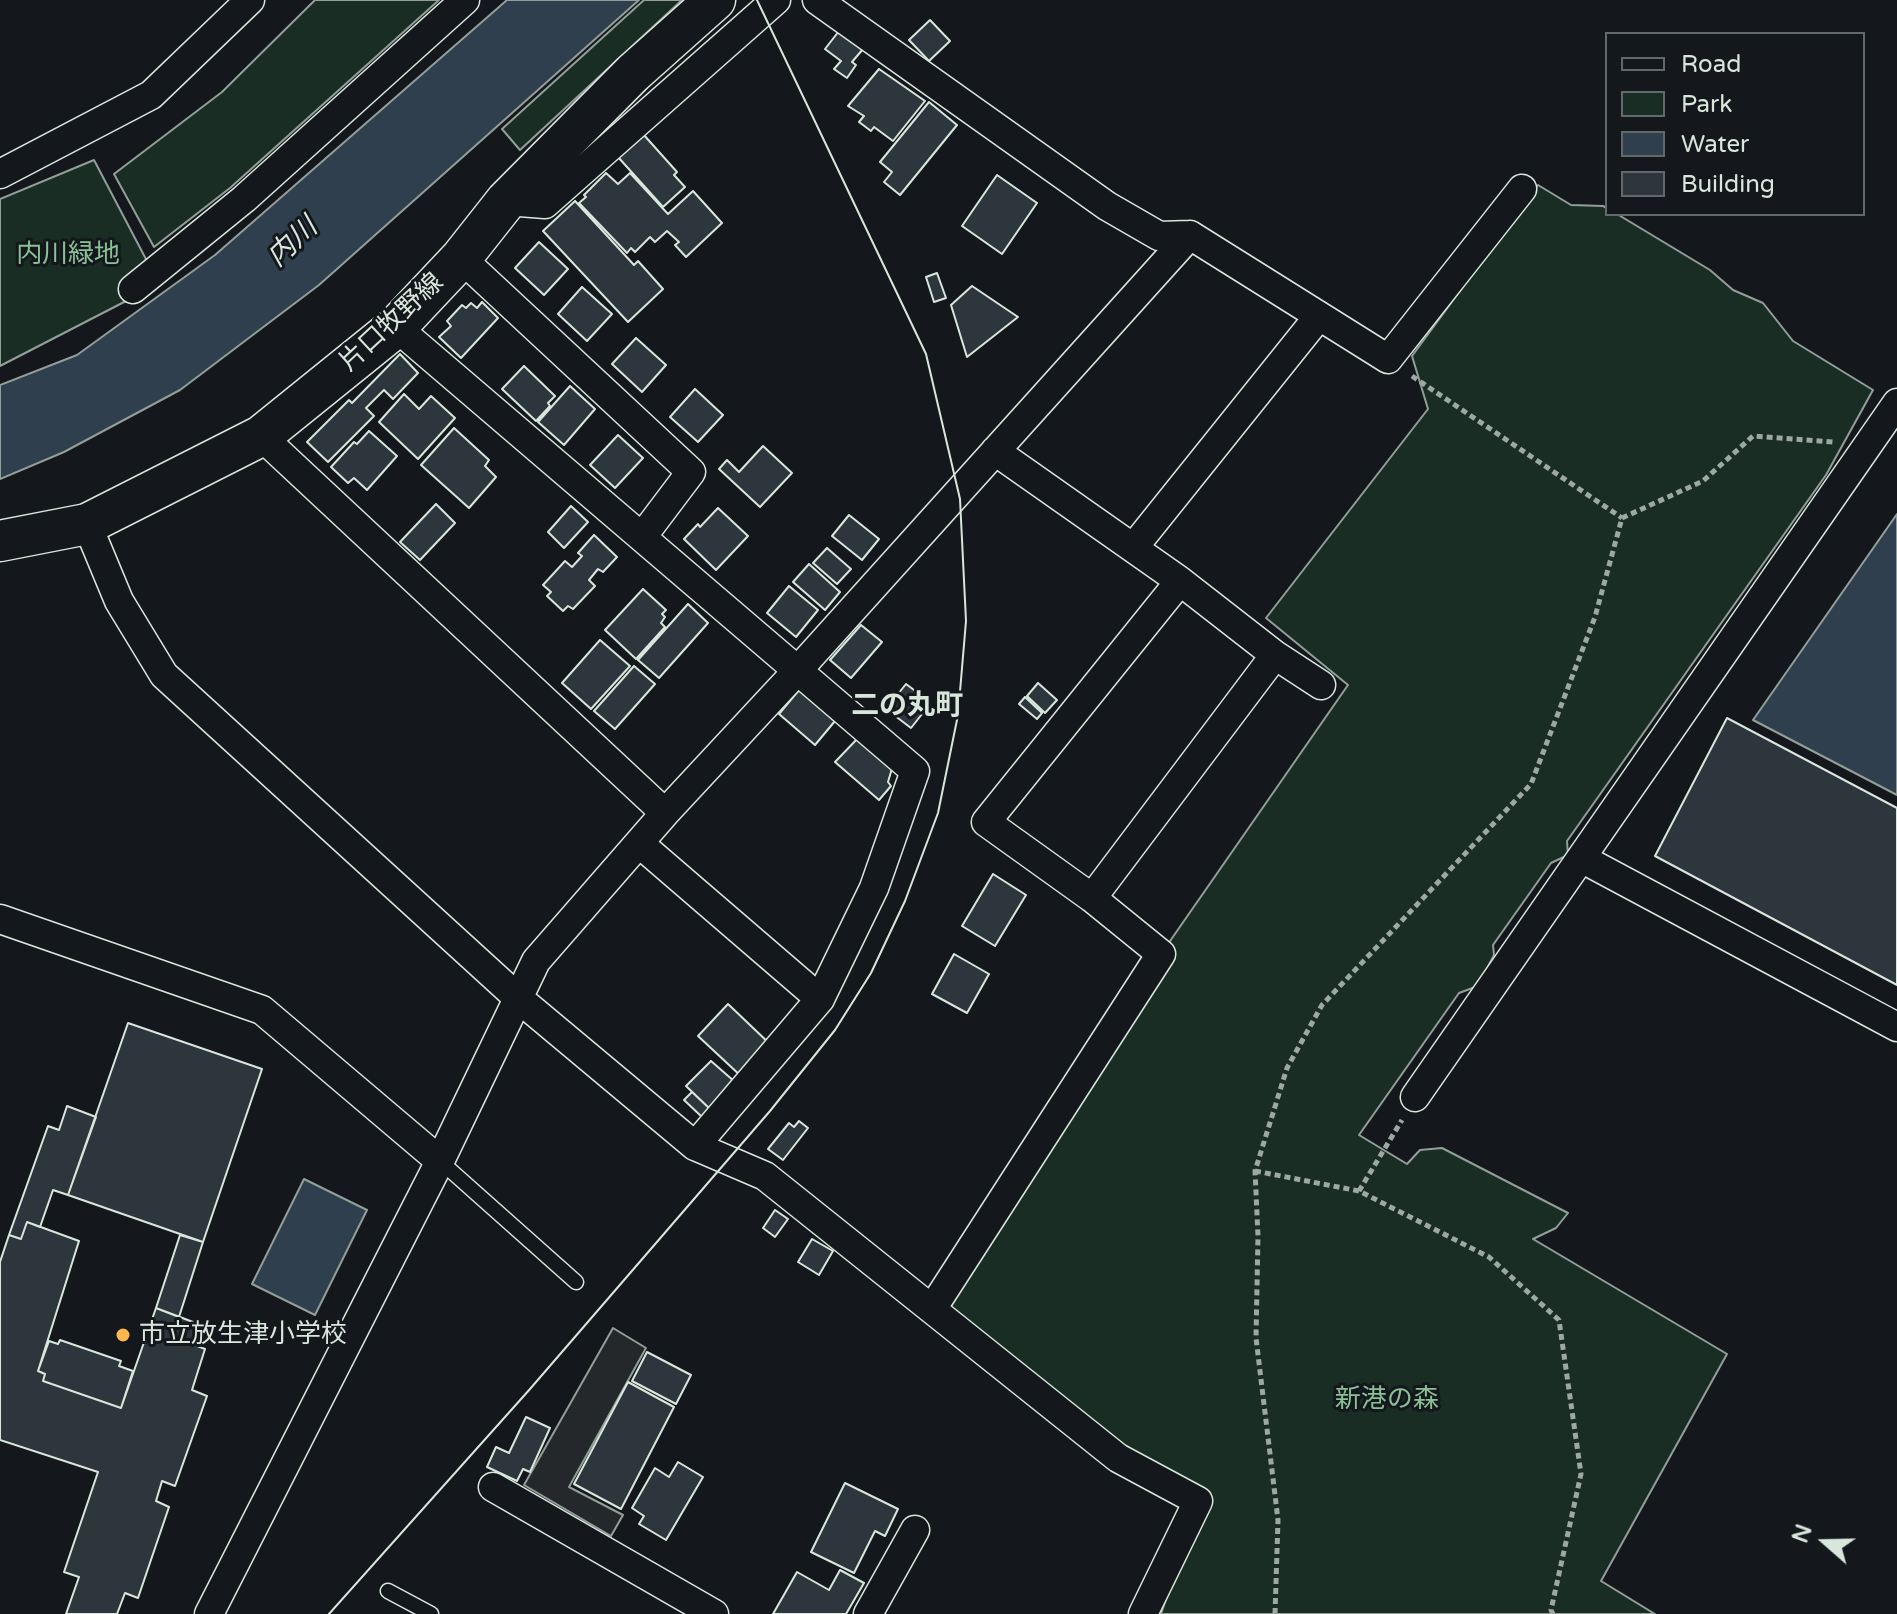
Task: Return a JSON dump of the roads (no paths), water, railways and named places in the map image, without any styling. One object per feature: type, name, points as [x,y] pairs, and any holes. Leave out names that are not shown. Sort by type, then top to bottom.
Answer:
[{"type":"main road","name":"片口牧野線","points":[[0,541],[87,524],[261,436],[396,327],[461,258],[506,201],[633,73],[715,0]]},
{"type":"street","points":[[0,174],[151,95],[250,0]]},
{"type":"street","points":[[133,289],[244,199],[465,0]]},
{"type":"street","points":[[506,201],[545,204],[776,0]]},
{"type":"street","points":[[817,0],[1107,206],[1159,236],[1190,235],[1388,359],[1522,189]]},
{"type":"street","points":[[209,1614],[440,1161],[536,961],[665,813],[1190,235]]},
{"type":"street","points":[[461,258],[691,472],[642,537]]},
{"type":"street","points":[[1133,548],[1319,316]]},
{"type":"street","points":[[396,327],[915,771],[874,888],[820,999],[695,1146]]},
{"type":"street","points":[[1415,1097],[1897,403]]},
{"type":"street","points":[[261,436],[665,813]]},
{"type":"street","points":[[995,451],[1180,581],[1275,655],[1321,685]]},
{"type":"street","points":[[87,524],[119,601],[164,675],[518,998],[695,1146],[765,1176],[1118,1458],[1198,1501],[1143,1614]]},
{"type":"street","points":[[932,1309],[1161,954],[1092,898],[986,822],[1180,581]]},
{"type":"street","points":[[1092,898],[1275,655]]},
{"type":"street","points":[[640,844],[820,999]]},
{"type":"street","points":[[1581,858],[1897,1027]]},
{"type":"street","points":[[0,919],[262,1010],[440,1161]]},
{"type":"street","points":[[493,1487],[714,1614]]},
{"type":"street","points":[[868,1614],[915,1530]]},
{"type":"lane","points":[[440,1161],[576,1282]]},
{"type":"lane","points":[[388,1591],[431,1614]]},
{"type":"water","name":"内川","points":[[507,0],[639,0],[319,285],[180,390],[64,452],[0,479],[0,385],[77,355],[215,255]]},
{"type":"water","points":[[1897,514],[1897,795],[1753,720]]},
{"type":"water","points":[[304,1179],[367,1210],[315,1315],[252,1284]]},
{"type":"tram line","points":[[329,1614],[530,1389],[770,1111],[835,1030],[871,973],[905,901],[938,813],[958,715],[966,621],[960,499],[926,354],[757,0]]},
{"type":"place","name":"市立放生津小学校","points":[[123,1335]]},
{"type":"district","name":"二の丸町","points":[[907,707]]},
{"type":"park label","name":"内川緑地","points":[[68,255]]},
{"type":"park label","name":"新港の森","points":[[1387,1400]]}]
